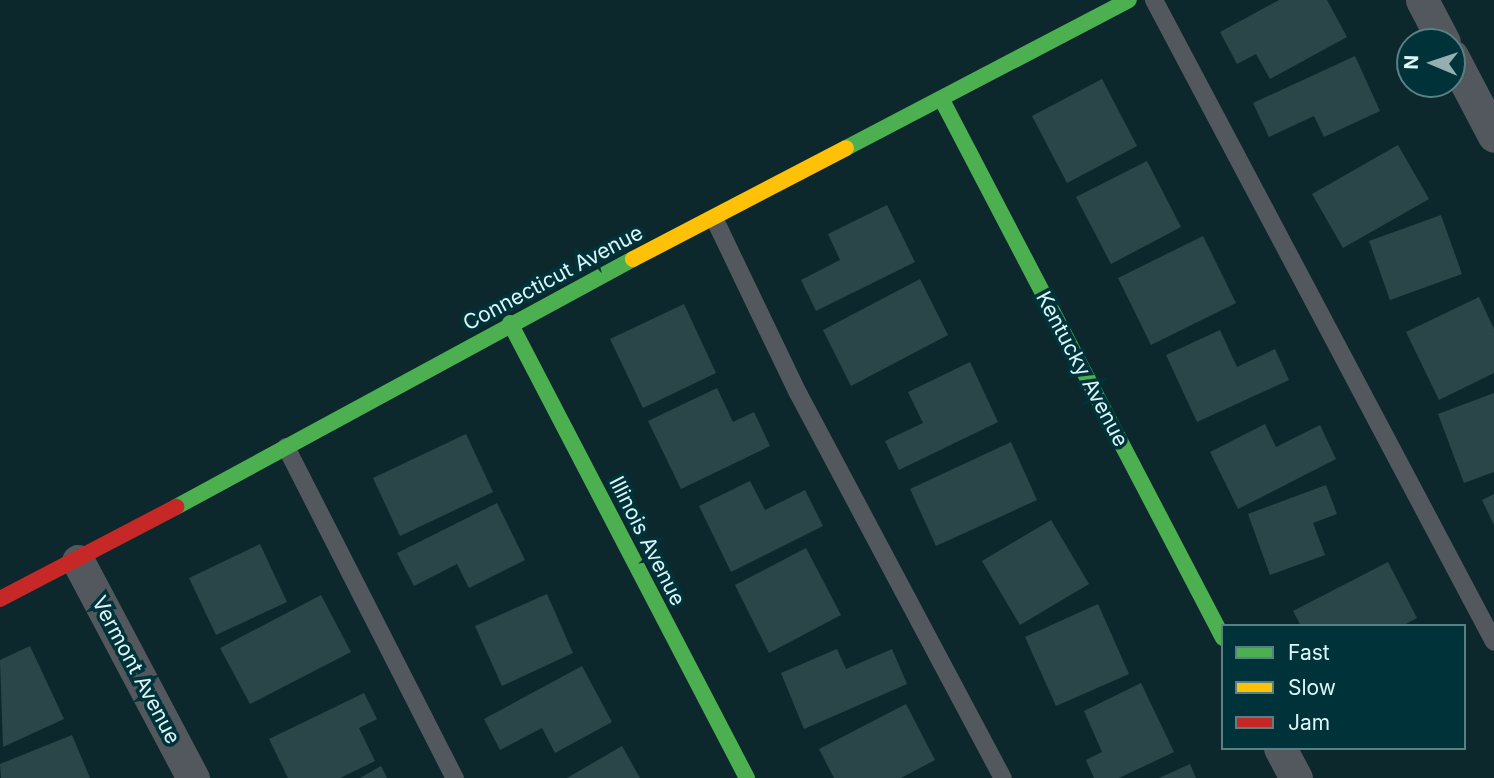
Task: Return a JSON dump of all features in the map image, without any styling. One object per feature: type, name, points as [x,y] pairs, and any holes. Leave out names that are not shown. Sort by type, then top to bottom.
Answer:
[{"type":"street","name":"Connecticut Avenue","points":[[0,599],[78,561],[510,323],[942,100],[1129,0]]},
{"type":"street","points":[[1422,0],[1437,28]]},
{"type":"street","points":[[1466,83],[1494,136]]},
{"type":"street","name":"Kentucky Avenue","points":[[942,100],[1221,634]]},
{"type":"street","name":"Illinois Avenue","points":[[510,323],[747,778]]},
{"type":"street","name":"Vermont Avenue","points":[[78,561],[193,778]]},
{"type":"street","points":[[1281,750],[1296,778]]},
{"type":"lane","points":[[1154,0],[1494,642]]},
{"type":"lane","points":[[713,218],[798,393],[1003,778]]},
{"type":"lane","points":[[286,447],[455,778]]},
{"type":"building","points":[[1279,0],[1327,0],[1347,37],[1270,79],[1256,54],[1237,64],[1220,32]]},
{"type":"building","points":[[1355,56],[1380,111],[1324,137],[1314,116],[1269,137],[1253,103]]},
{"type":"building","points":[[1102,79],[1137,146],[1067,183],[1032,116]]},
{"type":"building","points":[[1398,145],[1429,199],[1343,248],[1312,194]]},
{"type":"building","points":[[1147,161],[1181,227],[1111,264],[1076,197]]},
{"type":"building","points":[[887,205],[915,262],[816,311],[801,280],[840,260],[828,234]]},
{"type":"building","points":[[1441,215],[1462,274],[1390,300],[1369,241]]},
{"type":"building","points":[[1203,236],[1236,303],[1151,345],[1118,278]]},
{"type":"building","points":[[920,279],[948,335],[851,386],[823,330]]},
{"type":"building","points":[[1479,297],[1494,329],[1494,373],[1439,400],[1406,332]]},
{"type":"building","points":[[684,304],[716,373],[643,408],[610,339]]},
{"type":"building","points":[[1220,330],[1237,367],[1275,349],[1289,380],[1197,422],[1166,355]]},
{"type":"building","points":[[970,362],[998,422],[899,470],[885,441],[923,423],[908,392]]},
{"type":"building","points":[[717,388],[733,422],[754,412],[770,446],[681,489],[648,421]]},
{"type":"building","points":[[1494,393],[1494,472],[1464,483],[1438,414]]},
{"type":"building","points":[[1265,424],[1276,447],[1320,425],[1336,459],[1238,509],[1210,452]]},
{"type":"building","points":[[466,434],[493,492],[400,536],[373,478]]},
{"type":"building","points":[[1011,442],[1037,500],[936,546],[910,489]]},
{"type":"building","points":[[750,481],[765,510],[805,490],[823,526],[731,572],[699,506]]},
{"type":"building","points":[[1326,485],[1337,514],[1313,523],[1325,555],[1270,575],[1248,514]]},
{"type":"building","points":[[1494,494],[1494,525],[1482,500]]},
{"type":"building","points":[[497,503],[525,560],[469,588],[457,564],[414,586],[397,553]]},
{"type":"building","points":[[1051,520],[1089,584],[1020,625],[982,561]]},
{"type":"building","points":[[260,544],[287,602],[216,635],[189,578]]},
{"type":"building","points":[[806,548],[841,615],[769,653],[735,585]]},
{"type":"building","points":[[1388,562],[1417,618],[1406,624],[1300,624],[1293,611]]},
{"type":"building","points":[[547,594],[573,653],[502,686],[475,626]]},
{"type":"building","points":[[321,595],[351,652],[250,704],[220,648]]},
{"type":"building","points":[[1098,604],[1129,674],[1056,706],[1025,637]]},
{"type":"building","points":[[30,646],[64,719],[3,747],[0,660]]},
{"type":"building","points":[[837,649],[846,669],[892,649],[907,684],[804,729],[781,673]]},
{"type":"building","points":[[582,666],[612,722],[555,753],[542,728],[500,750],[484,719]]},
{"type":"building","points":[[1141,683],[1174,752],[1119,778],[1094,778],[1086,760],[1102,752],[1084,711]]},
{"type":"building","points":[[364,693],[377,719],[359,728],[375,761],[340,778],[288,778],[269,739]]},
{"type":"building","points":[[906,704],[935,760],[901,778],[834,778],[819,749]]},
{"type":"building","points":[[72,735],[90,778],[1,778],[0,764]]},
{"type":"building","points":[[622,746],[640,778],[567,778]]},
{"type":"building","points":[[1190,764],[1196,778],[1159,778]]},
{"type":"building","points":[[381,766],[387,778],[360,778]]},
{"type":"traffic: fast","points":[[846,148],[1129,0]]},
{"type":"traffic: fast","points":[[942,100],[1221,634]]},
{"type":"traffic: fast","points":[[176,507],[633,259]]},
{"type":"traffic: fast","points":[[510,323],[747,778]]},
{"type":"traffic: slow","points":[[633,259],[846,148]]},
{"type":"traffic: jam","points":[[0,599],[176,507]]}]
